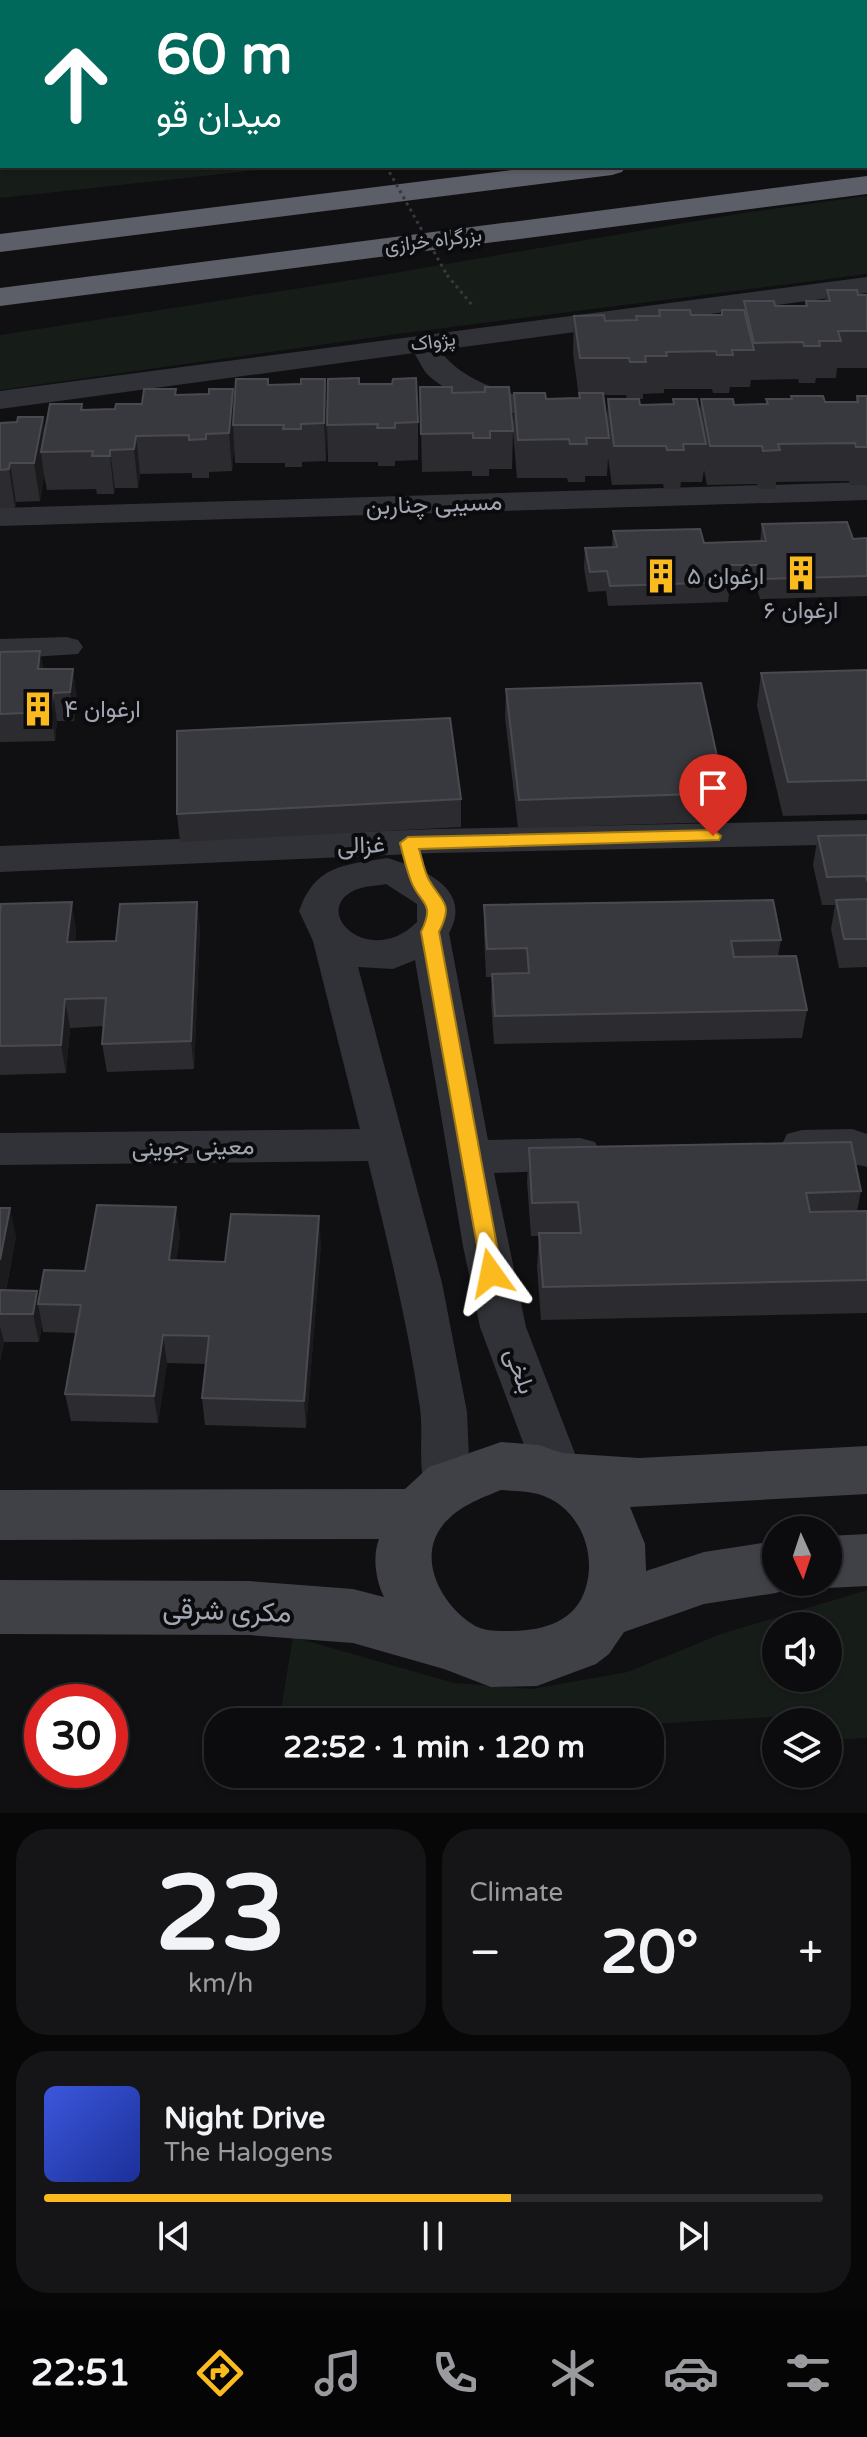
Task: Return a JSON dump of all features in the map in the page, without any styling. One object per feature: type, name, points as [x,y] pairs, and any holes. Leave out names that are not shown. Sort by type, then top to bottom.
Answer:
[{"type":"highway","points":[[0,243],[596,168]]},
{"type":"highway","name":"بزرگراه خرازی","points":[[0,297],[867,185]]},
{"type":"highway","points":[[0,223],[439,187]]},
{"type":"highway","points":[[0,322],[254,283],[485,234]]},
{"type":"street","name":"پژواک","points":[[0,400],[867,285]]},
{"type":"street","points":[[421,342],[439,370],[502,403],[558,412]]},
{"type":"street","name":"مسیبی چناربن","points":[[0,517],[867,491]]},
{"type":"street","points":[[0,649],[66,647]]},
{"type":"street","name":"غزالی","points":[[0,859],[408,843],[867,832]]},
{"type":"street","points":[[408,843],[421,883],[437,906],[436,919],[430,932],[402,951],[365,954],[325,925],[322,897],[333,885],[349,877],[387,871],[421,883]]},
{"type":"street","points":[[301,847],[386,1145],[420,1283],[444,1412],[431,1499]]},
{"type":"street","name":"بلخی","points":[[430,932],[485,1246],[503,1327],[560,1477]]},
{"type":"street","name":"معینی جوینی","points":[[0,1149],[386,1145]]},
{"type":"street","points":[[757,1148],[852,1145],[867,1151]]},
{"type":"street","points":[[471,1157],[614,1153]]},
{"type":"street","points":[[560,1477],[587,1495],[608,1520],[619,1550],[619,1580],[609,1611],[587,1637],[556,1654],[520,1662],[483,1658],[449,1643],[426,1622],[410,1597],[403,1568],[405,1540],[431,1499],[472,1471],[501,1466],[531,1468],[560,1477],[639,1483],[867,1470]]},
{"type":"street","points":[[0,1515],[431,1499]]},
{"type":"street","points":[[842,1561],[867,1560]]},
{"type":"street","points":[[609,1611],[704,1578],[762,1569]]},
{"type":"street","name":"مکری شرقی","points":[[0,1607],[249,1608],[309,1612],[353,1616],[449,1643]]},
{"type":"path","points":[[387,168],[447,275]]},
{"type":"shaded area","points":[[0,168],[278,168],[0,198]]},
{"type":"shaded area","points":[[867,196],[867,274],[412,332],[0,390],[0,335],[371,277],[737,214]]},
{"type":"shaded area","points":[[867,1590],[867,1738],[842,1739],[842,1708],[762,1708],[762,1718],[664,1723],[664,1708],[281,1708],[293,1637],[454,1683],[532,1689],[628,1672],[721,1634],[762,1622],[762,1692],[842,1692],[842,1612],[794,1612]]},
{"type":"building","points":[[827,290],[857,290],[858,295],[867,295],[867,331],[838,331],[841,341],[819,341],[820,346],[804,346],[803,342],[754,343],[744,301],[774,301],[775,306],[807,306],[806,301],[830,301]]},
{"type":"building","points":[[659,310],[690,310],[691,315],[722,315],[722,310],[744,310],[754,350],[732,350],[733,355],[717,355],[716,351],[666,352],[667,356],[645,356],[646,362],[630,362],[629,358],[580,358],[574,316],[604,315],[605,321],[637,320],[636,316],[660,316]]},
{"type":"building","points":[[359,378],[359,384],[392,384],[393,379],[416,378],[418,422],[395,423],[395,428],[377,428],[378,424],[327,425],[328,379]]},
{"type":"building","points":[[236,379],[268,379],[268,385],[301,384],[301,379],[325,379],[324,423],[301,424],[301,429],[283,429],[284,425],[233,425]]},
{"type":"building","points":[[420,387],[452,387],[452,393],[485,392],[485,387],[509,387],[513,431],[490,431],[490,438],[473,438],[473,433],[421,434]]},
{"type":"building","points":[[144,389],[176,389],[175,395],[209,394],[209,389],[233,389],[229,433],[206,434],[206,439],[189,440],[189,435],[136,436],[134,449],[110,450],[110,456],[92,456],[93,451],[41,452],[50,404],[82,404],[81,410],[115,409],[116,404],[142,404]]},
{"type":"building","points":[[514,393],[545,393],[546,399],[580,398],[579,393],[603,393],[609,438],[586,438],[587,444],[570,444],[569,439],[518,440]]},
{"type":"building","points":[[791,396],[823,396],[825,402],[858,402],[857,396],[867,396],[867,447],[856,447],[855,443],[778,444],[780,450],[763,451],[762,446],[710,446],[701,399],[733,399],[734,405],[768,404],[766,399],[792,399]]},
{"type":"building","points":[[608,399],[639,399],[640,405],[674,404],[673,399],[697,399],[706,444],[683,444],[684,450],[667,450],[666,446],[614,446]]},
{"type":"building","points":[[18,417],[43,417],[34,463],[10,463],[9,469],[0,470],[0,423],[17,422]]},
{"type":"building","points":[[847,522],[853,539],[867,538],[867,576],[762,579],[759,565],[726,565],[730,582],[610,586],[607,571],[590,572],[585,548],[617,547],[613,531],[700,529],[704,543],[766,541],[762,524]]},
{"type":"building","points":[[40,651],[38,669],[73,669],[70,692],[53,693],[51,712],[0,714],[0,652]]},
{"type":"building","points":[[867,670],[867,780],[788,782],[761,673]]},
{"type":"building","points":[[701,683],[725,793],[519,800],[506,689]]},
{"type":"building","points":[[450,718],[461,799],[177,814],[177,731]]},
{"type":"building","points":[[867,835],[867,881],[866,876],[827,877],[818,836]]},
{"type":"building","points":[[867,899],[867,939],[844,939],[836,900]]},
{"type":"building","points":[[773,900],[781,940],[731,941],[734,957],[796,956],[807,1010],[495,1016],[492,974],[529,973],[527,948],[487,949],[484,905]]},
{"type":"building","points":[[72,902],[67,942],[116,941],[120,904],[197,902],[191,1041],[102,1044],[106,998],[65,999],[61,1045],[0,1046],[1,904]]},
{"type":"building","points":[[851,1142],[861,1191],[806,1193],[810,1212],[867,1211],[867,1280],[543,1287],[539,1233],[581,1233],[578,1202],[532,1203],[529,1148]]},
{"type":"building","points":[[97,1205],[176,1207],[169,1260],[225,1262],[231,1214],[319,1216],[304,1401],[202,1398],[209,1336],[163,1335],[154,1396],[65,1394],[81,1305],[38,1304],[44,1270],[85,1271]]},
{"type":"building","points":[[0,1208],[10,1208],[0,1260]]},
{"type":"building","points":[[0,1290],[37,1291],[33,1314],[0,1314]]},
{"type":"place","name":"ارغوان ۶","points":[[801,573]]},
{"type":"place","name":"ارغوان ۵","points":[[661,576]]},
{"type":"place","name":"ارغوان ۴","points":[[38,709]]},
{"type":"route","points":[[491,1273],[430,932],[436,919],[437,906],[421,883],[408,843],[713,836]]}]
